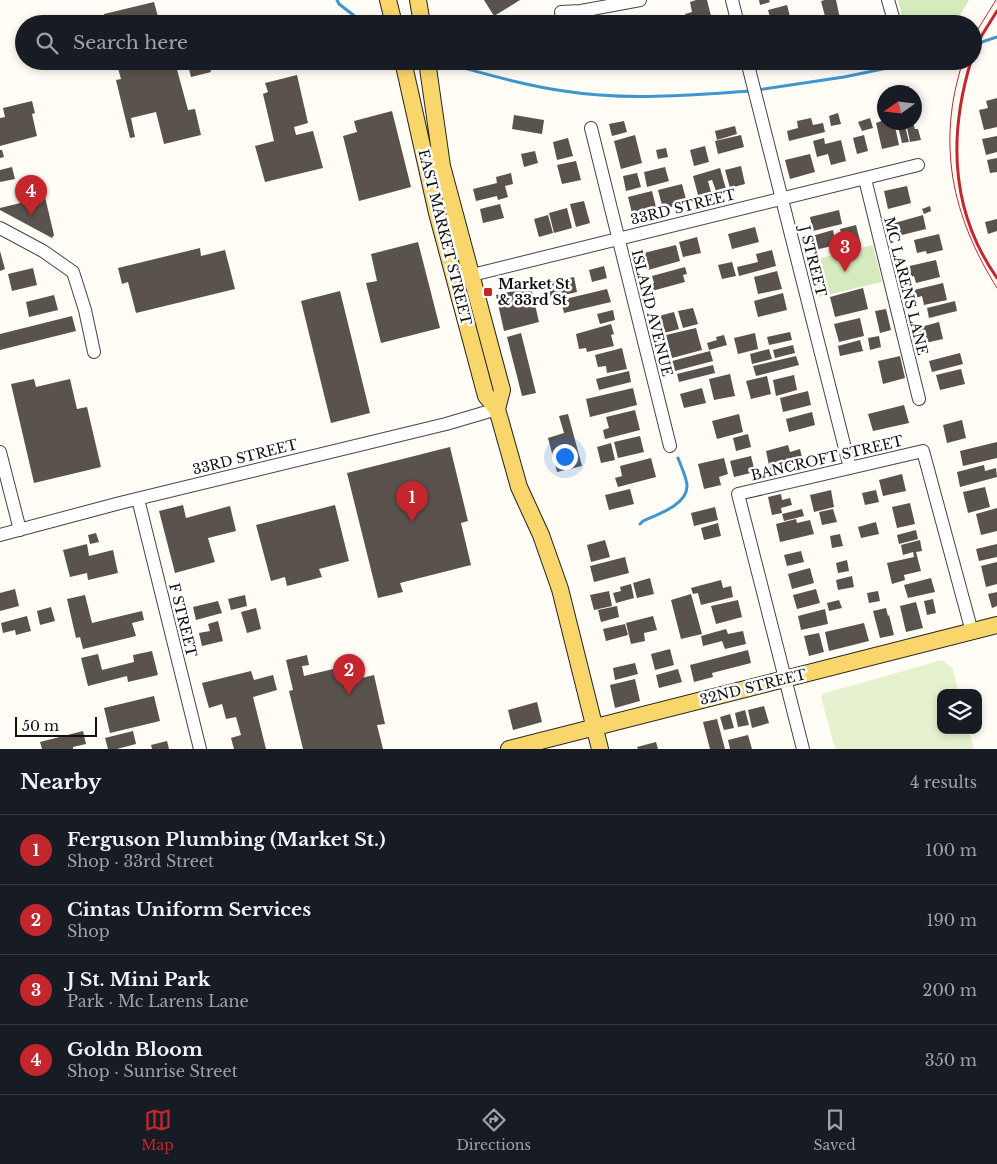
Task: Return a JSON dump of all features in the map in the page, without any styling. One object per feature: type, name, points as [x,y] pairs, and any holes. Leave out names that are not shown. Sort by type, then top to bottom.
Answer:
[{"type":"main road","points":[[388,0],[392,15]]},
{"type":"main road","points":[[418,0],[420,15]]},
{"type":"main road","name":"EAST MARKET STREET","points":[[406,70],[437,214],[486,396],[497,409],[520,488],[541,535],[560,589],[600,749]]},
{"type":"main road","name":"EAST MARKET STREET","points":[[428,70],[442,166],[502,390],[497,409]]},
{"type":"main road","name":"32ND STREET","points":[[509,749],[997,625]]},
{"type":"street","points":[[571,15],[581,11],[640,0]]},
{"type":"street","points":[[732,0],[736,15]]},
{"type":"street","points":[[888,0],[892,15]]},
{"type":"street","name":"J STREET","points":[[749,70],[850,468]]},
{"type":"street","name":"ISLAND AVENUE","points":[[591,128],[670,446]]},
{"type":"street","name":"33RD STREET","points":[[454,280],[618,238],[918,166]]},
{"type":"street","name":"MC LARENS LANE","points":[[865,179],[919,399]]},
{"type":"street","points":[[0,228],[43,252],[73,272],[85,310],[94,352]]},
{"type":"street","name":"33RD STREET","points":[[0,535],[138,498],[446,424],[497,409]]},
{"type":"street","name":"BANCROFT STREET","points":[[785,679],[738,494],[923,450],[972,632]]},
{"type":"street","points":[[0,452],[20,530]]},
{"type":"street","name":"F STREET","points":[[138,498],[200,749]]},
{"type":"street","points":[[785,679],[803,749]]},
{"type":"green space","points":[[898,0],[969,0],[960,15],[902,15]]},
{"type":"green space","points":[[873,245],[882,282],[818,297],[809,261]]},
{"type":"green space","points":[[942,660],[953,669],[958,689],[937,689],[937,734],[970,734],[974,749],[835,749],[821,697],[822,694]]},
{"type":"building","points":[[484,0],[520,0],[496,15],[493,15]]},
{"type":"building","points":[[707,0],[711,15],[685,15],[692,12],[690,2]]},
{"type":"building","points":[[759,0],[769,0],[770,2],[760,5]]},
{"type":"building","points":[[836,0],[839,15],[825,15],[821,1]]},
{"type":"building","points":[[154,2],[158,15],[104,15]]},
{"type":"building","points":[[787,5],[790,15],[769,15],[768,10]]},
{"type":"building","points":[[118,70],[177,70],[188,110],[195,109],[201,135],[164,144],[156,112],[131,118],[135,137],[130,138],[116,80],[121,79]]},
{"type":"building","points":[[189,70],[210,70],[211,72],[191,77]]},
{"type":"building","points":[[297,75],[308,123],[294,127],[296,135],[313,131],[323,168],[265,182],[255,146],[274,141],[263,94],[268,92],[265,83]]},
{"type":"building","points":[[997,98],[997,127],[984,130],[979,110],[988,108],[986,101]]},
{"type":"building","points":[[32,101],[35,113],[32,114],[37,136],[0,146],[0,118],[5,117],[3,108]]},
{"type":"building","points":[[392,111],[411,187],[359,201],[343,136],[357,132],[354,121]]},
{"type":"building","points":[[838,113],[841,124],[831,126],[829,116]]},
{"type":"building","points":[[514,115],[544,120],[542,134],[512,129]]},
{"type":"building","points":[[811,118],[813,125],[823,123],[825,132],[789,141],[787,131],[798,128],[797,121]]},
{"type":"building","points":[[870,118],[873,128],[862,131],[858,122]]},
{"type":"building","points":[[624,121],[627,132],[612,136],[609,124]]},
{"type":"building","points":[[735,126],[737,134],[717,140],[715,131]]},
{"type":"building","points":[[878,130],[896,130],[899,145],[882,149]]},
{"type":"building","points":[[899,130],[906,130],[909,142],[902,143]]},
{"type":"building","points":[[908,130],[918,130],[921,140],[910,142]]},
{"type":"building","points":[[635,135],[642,163],[621,169],[614,141]]},
{"type":"building","points":[[741,135],[744,147],[718,154],[715,141]]},
{"type":"building","points":[[864,135],[868,151],[857,154],[853,138]]},
{"type":"building","points":[[997,136],[997,152],[986,155],[982,139]]},
{"type":"building","points":[[568,138],[573,156],[557,160],[553,142]]},
{"type":"building","points":[[824,138],[825,144],[841,140],[846,161],[831,165],[828,154],[817,157],[813,141]]},
{"type":"building","points":[[705,146],[709,162],[694,166],[690,150]]},
{"type":"building","points":[[666,148],[668,157],[658,159],[656,150]]},
{"type":"building","points":[[0,150],[2,150],[4,157],[0,158]]},
{"type":"building","points":[[535,151],[538,163],[524,167],[521,154]]},
{"type":"building","points":[[810,154],[815,172],[790,179],[785,160]]},
{"type":"building","points":[[997,158],[997,172],[990,173],[987,160]]},
{"type":"building","points":[[576,161],[581,180],[562,184],[557,165]]},
{"type":"building","points":[[741,166],[745,184],[730,188],[725,170]]},
{"type":"building","points":[[12,167],[15,179],[0,182],[0,170]]},
{"type":"building","points":[[665,167],[669,181],[647,187],[644,172]]},
{"type":"building","points":[[720,168],[726,189],[716,191],[712,180],[708,181],[711,192],[698,195],[693,176]]},
{"type":"building","points":[[511,173],[513,184],[505,186],[508,197],[498,200],[497,196],[476,201],[473,189],[497,183],[496,177]]},
{"type":"building","points":[[637,173],[641,187],[626,191],[623,176]]},
{"type":"building","points":[[682,184],[687,203],[663,209],[658,190]]},
{"type":"building","points":[[907,186],[911,203],[888,209],[884,191]]},
{"type":"building","points":[[652,191],[657,211],[633,217],[628,197]]},
{"type":"building","points":[[45,197],[54,235],[52,238],[0,210],[0,208]]},
{"type":"building","points":[[584,201],[590,223],[576,227],[570,204]]},
{"type":"building","points":[[500,204],[504,218],[483,223],[480,209]]},
{"type":"building","points":[[930,206],[931,211],[924,214],[922,209]]},
{"type":"building","points":[[567,208],[572,228],[554,233],[549,213]]},
{"type":"building","points":[[839,210],[842,224],[813,231],[810,217]]},
{"type":"building","points":[[548,215],[553,233],[539,237],[534,219]]},
{"type":"building","points":[[923,215],[926,229],[894,237],[891,224]]},
{"type":"building","points":[[997,219],[997,231],[988,234],[985,222]]},
{"type":"building","points":[[856,225],[861,245],[845,249],[840,229]]},
{"type":"building","points":[[755,227],[759,242],[732,249],[728,234]]},
{"type":"building","points":[[833,230],[836,245],[815,250],[812,236]]},
{"type":"building","points":[[939,234],[943,250],[927,254],[926,251],[917,253],[914,240]]},
{"type":"building","points":[[697,237],[701,253],[683,257],[679,242]]},
{"type":"building","points":[[418,242],[440,328],[381,343],[366,283],[377,281],[371,254]]},
{"type":"building","points":[[676,245],[680,261],[648,270],[644,253]]},
{"type":"building","points":[[200,248],[201,256],[225,250],[235,289],[136,313],[128,282],[122,284],[118,268]]},
{"type":"building","points":[[772,250],[776,266],[739,276],[737,267],[758,262],[756,254]]},
{"type":"building","points":[[0,251],[5,269],[0,271]]},
{"type":"building","points":[[936,260],[940,277],[916,283],[914,276],[907,278],[905,267]]},
{"type":"building","points":[[732,262],[736,276],[722,279],[718,265]]},
{"type":"building","points":[[604,266],[607,278],[592,282],[589,270]]},
{"type":"building","points":[[685,267],[687,274],[683,275],[685,282],[648,292],[646,286],[654,283],[652,276]]},
{"type":"building","points":[[33,268],[37,285],[12,291],[8,274]]},
{"type":"building","points":[[777,271],[782,289],[758,294],[754,277]]},
{"type":"building","points":[[574,277],[577,292],[551,298],[547,283]]},
{"type":"building","points":[[943,283],[947,300],[924,305],[922,296],[916,298],[914,290]]},
{"type":"building","points":[[531,287],[539,322],[504,331],[496,295]]},
{"type":"building","points":[[863,288],[868,309],[835,317],[830,297]]},
{"type":"building","points":[[607,289],[611,302],[564,313],[561,300]]},
{"type":"building","points":[[340,291],[370,413],[331,423],[301,301]]},
{"type":"building","points":[[783,293],[787,310],[758,317],[754,301]]},
{"type":"building","points":[[54,295],[58,310],[29,317],[26,302]]},
{"type":"building","points":[[955,301],[957,311],[929,318],[927,308]]},
{"type":"building","points":[[693,308],[698,324],[683,328],[678,311]]},
{"type":"building","points":[[886,309],[891,330],[880,333],[875,311]]},
{"type":"building","points":[[613,310],[615,320],[600,324],[597,314]]},
{"type":"building","points":[[674,312],[679,329],[664,333],[659,316]]},
{"type":"building","points":[[72,316],[76,331],[0,350],[0,334]]},
{"type":"building","points":[[860,318],[864,336],[839,342],[834,324]]},
{"type":"building","points":[[939,322],[943,339],[921,344],[917,328]]},
{"type":"building","points":[[611,324],[614,334],[611,335],[614,346],[587,352],[586,348],[579,349],[576,334]]},
{"type":"building","points":[[696,328],[702,350],[672,358],[666,335]]},
{"type":"building","points":[[790,332],[792,340],[769,345],[767,337]]},
{"type":"building","points":[[521,333],[536,393],[522,396],[507,337]]},
{"type":"building","points":[[755,333],[758,349],[738,354],[734,338]]},
{"type":"building","points":[[724,335],[727,345],[709,350],[707,343],[717,340],[716,337]]},
{"type":"building","points":[[879,336],[881,347],[870,350],[868,338]]},
{"type":"building","points":[[860,340],[863,351],[840,356],[838,346]]},
{"type":"building","points":[[793,345],[795,353],[775,358],[773,350]]},
{"type":"building","points":[[622,348],[627,369],[607,373],[606,366],[598,367],[595,355]]},
{"type":"building","points":[[769,349],[772,359],[752,364],[750,354]]},
{"type":"building","points":[[710,351],[713,361],[675,371],[672,361]]},
{"type":"building","points":[[960,353],[963,364],[932,372],[929,361]]},
{"type":"building","points":[[796,356],[799,365],[756,376],[753,366]]},
{"type":"building","points":[[900,356],[905,378],[883,384],[878,361]]},
{"type":"building","points":[[713,365],[715,373],[679,382],[677,374]]},
{"type":"building","points":[[961,369],[965,384],[940,390],[936,375]]},
{"type":"building","points":[[629,371],[631,382],[599,390],[596,379]]},
{"type":"building","points":[[730,374],[735,396],[714,400],[709,379]]},
{"type":"building","points":[[794,375],[797,390],[776,396],[773,380]]},
{"type":"building","points":[[767,376],[771,394],[751,399],[746,381]]},
{"type":"building","points":[[34,379],[36,387],[70,379],[77,409],[87,407],[101,467],[34,483],[11,384]]},
{"type":"building","points":[[633,388],[637,405],[590,417],[586,399]]},
{"type":"building","points":[[702,388],[706,403],[684,408],[680,394]]},
{"type":"building","points":[[808,391],[811,405],[783,412],[780,398]]},
{"type":"building","points":[[904,405],[909,423],[873,431],[868,414]]},
{"type":"building","points":[[635,410],[640,430],[605,439],[603,430],[609,428],[606,417]]},
{"type":"building","points":[[812,412],[815,425],[789,432],[786,419]]},
{"type":"building","points":[[568,414],[582,466],[557,472],[548,438],[564,433],[559,416]]},
{"type":"building","points":[[739,414],[743,432],[717,439],[712,421]]},
{"type":"building","points":[[962,420],[966,438],[947,443],[943,425]]},
{"type":"building","points":[[748,434],[751,447],[736,451],[733,438]]},
{"type":"building","points":[[640,436],[644,452],[618,458],[614,442]]},
{"type":"building","points":[[997,442],[997,458],[963,466],[960,451]]},
{"type":"building","points":[[611,443],[615,460],[601,463],[597,447]]},
{"type":"building","points":[[788,445],[790,452],[800,449],[803,462],[770,470],[766,451]]},
{"type":"building","points":[[450,447],[468,521],[461,523],[471,565],[400,583],[403,592],[378,598],[347,473]]},
{"type":"building","points":[[751,456],[755,472],[734,477],[730,461]]},
{"type":"building","points":[[651,458],[656,477],[618,487],[615,478],[622,476],[620,466]]},
{"type":"building","points":[[724,458],[728,474],[719,477],[721,485],[704,489],[698,464]]},
{"type":"building","points":[[984,465],[985,471],[996,468],[997,477],[960,487],[957,472]]},
{"type":"building","points":[[902,474],[906,491],[883,496],[879,480]]},
{"type":"building","points":[[985,487],[990,507],[968,513],[963,492]]},
{"type":"building","points":[[630,489],[634,504],[609,510],[605,495]]},
{"type":"building","points":[[831,490],[834,507],[814,512],[810,495]]},
{"type":"building","points":[[876,490],[879,502],[865,505],[862,493]]},
{"type":"building","points":[[781,494],[782,500],[790,498],[792,505],[781,508],[782,513],[772,515],[768,497]]},
{"type":"building","points":[[910,503],[915,524],[897,528],[892,507]]},
{"type":"building","points":[[183,505],[186,518],[230,506],[236,531],[208,538],[215,562],[175,573],[159,511]]},
{"type":"building","points":[[335,505],[349,561],[319,569],[322,577],[287,586],[285,577],[271,581],[256,525]]},
{"type":"building","points":[[715,507],[718,520],[694,526],[691,513]]},
{"type":"building","points":[[997,508],[997,531],[981,535],[976,514]]},
{"type":"building","points":[[802,509],[804,516],[784,521],[782,514]]},
{"type":"building","points":[[833,509],[837,522],[822,525],[819,512]]},
{"type":"building","points":[[796,519],[797,523],[810,520],[814,534],[780,542],[776,524]]},
{"type":"building","points":[[876,522],[879,534],[861,538],[858,527]]},
{"type":"building","points":[[718,523],[721,536],[704,540],[701,528]]},
{"type":"building","points":[[916,530],[918,539],[899,544],[897,535]]},
{"type":"building","points":[[96,533],[99,542],[90,544],[88,535]]},
{"type":"building","points":[[840,534],[843,546],[832,548],[830,536]]},
{"type":"building","points":[[605,540],[610,557],[591,562],[587,545]]},
{"type":"building","points":[[920,540],[922,551],[916,552],[921,571],[904,575],[905,580],[892,584],[887,563],[914,557],[913,552],[903,555],[901,545]]},
{"type":"building","points":[[87,544],[89,556],[113,550],[118,573],[88,580],[87,573],[70,577],[63,550]]},
{"type":"building","points":[[997,544],[997,557],[979,561],[976,549]]},
{"type":"building","points":[[801,551],[804,562],[787,566],[784,555]]},
{"type":"building","points":[[625,557],[629,573],[594,582],[590,566]]},
{"type":"building","points":[[847,560],[849,571],[838,573],[836,563]]},
{"type":"building","points":[[997,562],[997,584],[986,587],[981,566]]},
{"type":"building","points":[[810,568],[814,583],[792,589],[788,574]]},
{"type":"building","points":[[852,576],[854,587],[838,590],[836,580]]},
{"type":"building","points":[[650,578],[654,594],[637,598],[633,583]]},
{"type":"building","points":[[931,578],[935,592],[908,598],[904,585]]},
{"type":"building","points":[[721,580],[723,588],[731,586],[733,597],[701,605],[698,593],[693,594],[691,588]]},
{"type":"building","points":[[631,584],[634,598],[616,603],[613,593],[621,591],[620,587]]},
{"type":"building","points":[[15,589],[19,606],[0,611],[0,593]]},
{"type":"building","points":[[816,589],[820,603],[797,609],[793,595]]},
{"type":"building","points":[[609,591],[612,606],[594,610],[590,595]]},
{"type":"building","points":[[878,591],[880,601],[869,603],[867,593]]},
{"type":"building","points":[[997,592],[997,606],[992,608],[988,594]]},
{"type":"building","points":[[691,594],[702,634],[681,639],[671,600]]},
{"type":"building","points":[[85,595],[92,623],[142,611],[144,620],[132,623],[136,636],[83,649],[80,637],[76,638],[67,599]]},
{"type":"building","points":[[245,595],[247,606],[231,610],[228,599]]},
{"type":"building","points":[[933,599],[936,613],[927,615],[924,601]]},
{"type":"building","points":[[738,600],[742,617],[716,624],[711,606]]},
{"type":"building","points":[[839,600],[842,608],[829,611],[827,603]]},
{"type":"building","points":[[218,601],[222,613],[196,620],[193,607]]},
{"type":"building","points":[[916,602],[923,628],[906,632],[900,606]]},
{"type":"building","points":[[617,606],[619,617],[601,622],[598,610]]},
{"type":"building","points":[[51,607],[55,621],[40,625],[37,611]]},
{"type":"building","points":[[256,608],[261,629],[247,633],[241,612]]},
{"type":"building","points":[[886,608],[894,635],[880,638],[873,611]]},
{"type":"building","points":[[825,609],[828,624],[801,630],[798,616]]},
{"type":"building","points":[[27,616],[31,631],[16,635],[15,630],[3,633],[1,623]]},
{"type":"building","points":[[653,616],[657,630],[644,633],[645,641],[631,644],[626,623]]},
{"type":"building","points":[[218,621],[223,641],[202,646],[199,633],[210,631],[208,624]]},
{"type":"building","points":[[864,623],[869,641],[829,651],[825,632]]},
{"type":"building","points":[[625,624],[628,635],[606,641],[603,629]]},
{"type":"building","points":[[726,629],[728,634],[743,631],[746,644],[725,649],[722,641],[703,646],[701,636]]},
{"type":"building","points":[[819,633],[824,652],[809,656],[804,636]]},
{"type":"building","points":[[670,649],[674,665],[655,670],[651,654]]},
{"type":"building","points":[[748,650],[751,663],[712,673],[713,677],[694,682],[690,665]]},
{"type":"building","points":[[152,651],[158,675],[128,682],[127,676],[88,686],[81,658],[98,654],[102,670],[134,662],[133,655]]},
{"type":"building","points":[[307,655],[309,665],[302,666],[304,676],[358,663],[362,678],[374,675],[385,724],[377,725],[383,749],[303,749],[289,691],[293,690],[286,660]]},
{"type":"building","points":[[635,663],[638,674],[615,680],[613,668]]},
{"type":"building","points":[[678,669],[682,682],[659,688],[656,675]]},
{"type":"building","points":[[251,671],[254,680],[273,675],[277,690],[253,697],[266,749],[234,749],[231,738],[241,735],[236,717],[226,719],[222,704],[209,708],[202,683]]},
{"type":"building","points":[[635,679],[640,701],[615,708],[610,685]]},
{"type":"building","points":[[154,696],[160,721],[110,733],[104,708]]},
{"type":"building","points":[[537,702],[542,722],[513,730],[508,710]]},
{"type":"building","points":[[764,706],[769,723],[752,728],[748,710]]},
{"type":"building","points":[[745,710],[749,725],[738,727],[735,713]]},
{"type":"building","points":[[730,714],[734,728],[724,730],[720,717]]},
{"type":"building","points":[[717,719],[725,749],[710,749],[703,722]]},
{"type":"building","points":[[83,731],[86,744],[73,747],[73,749],[42,749],[40,742]]},
{"type":"building","points":[[133,731],[136,744],[117,749],[108,749],[105,738]]},
{"type":"building","points":[[748,735],[752,749],[730,749],[728,740]]},
{"type":"building","points":[[167,741],[169,749],[152,749],[151,745]]},
{"type":"building","points":[[656,742],[658,749],[638,749],[637,747]]},
{"type":"waterway","points":[[337,0],[339,4],[353,15]]},
{"type":"waterway","points":[[982,42],[997,37]]},
{"type":"waterway","points":[[471,70],[532,85],[610,96],[658,96],[751,91]]},
{"type":"waterway","points":[[757,90],[878,70]]},
{"type":"waterway","points":[[640,524],[677,504],[686,492],[685,475],[678,458]]},
{"type":"tram line","points":[[982,23],[996,0]]},
{"type":"tram line","points":[[961,70],[951,121],[950,150],[953,179],[959,206],[969,234],[997,288]]},
{"type":"railway","points":[[982,35],[997,11]]},
{"type":"railway","points":[[969,70],[959,118],[958,173],[962,200],[970,227],[982,253],[997,278]]},
{"type":"place","name":"Goldn Bloom","points":[[31,216]]},
{"type":"place","name":"J St. Mini Park","points":[[845,272]]},
{"type":"place","name":"Market St & 33rd St","points":[[488,292]]},
{"type":"place","name":"Ferguson Plumbing (Market St.)","points":[[412,522]]},
{"type":"place","name":"Cintas Uniform Services","points":[[349,695]]}]
